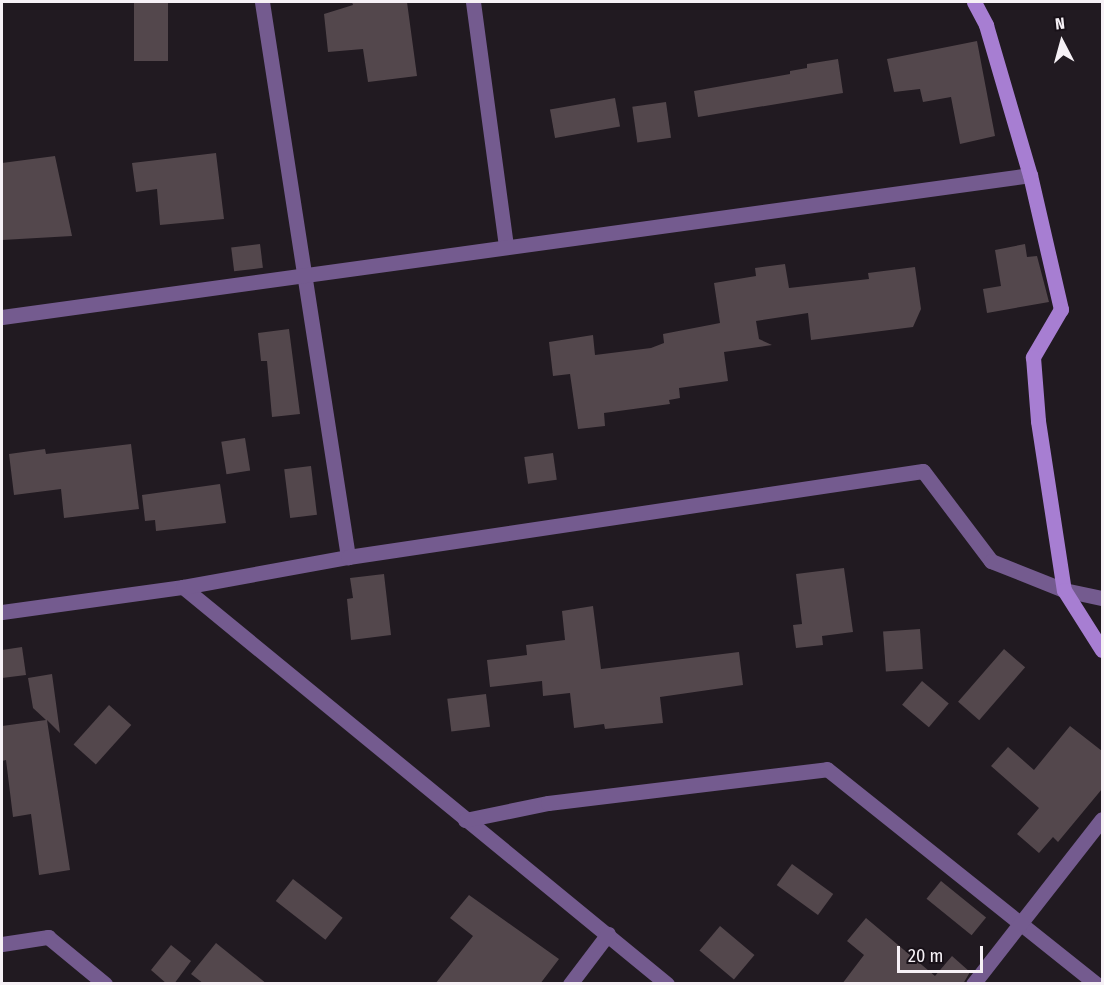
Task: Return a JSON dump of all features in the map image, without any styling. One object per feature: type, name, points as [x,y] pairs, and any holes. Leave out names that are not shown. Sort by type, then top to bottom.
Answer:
[{"type":"street","points":[[262,2],[348,557]]},
{"type":"street","points":[[473,2],[506,246]]},
{"type":"street","points":[[974,2],[986,25],[1030,175],[1061,309],[1033,357],[1038,421],[1064,590],[1102,650]]},
{"type":"street","points":[[2,317],[1030,175]]},
{"type":"street","points":[[2,612],[183,587],[348,557],[923,471],[991,561],[1064,590],[1102,598]]},
{"type":"street","points":[[183,587],[667,984]]},
{"type":"street","points":[[465,820],[548,803],[827,769],[1096,984]]},
{"type":"street","points":[[973,984],[1102,819]]},
{"type":"street","points":[[570,984],[608,934]]},
{"type":"street","points":[[2,944],[48,937],[105,984]]},
{"type":"building","points":[[134,2],[168,2],[168,61],[134,61]]},
{"type":"building","points":[[352,2],[407,2],[417,76],[368,82],[363,49],[328,52],[324,14],[353,5]]},
{"type":"building","points":[[977,41],[995,136],[960,144],[951,97],[923,102],[920,89],[894,92],[887,59]]},
{"type":"building","points":[[838,59],[843,93],[698,117],[694,91],[790,74],[790,71],[807,68],[807,64]]},
{"type":"building","points":[[615,98],[620,127],[555,138],[550,109]]},
{"type":"building","points":[[666,102],[671,138],[637,142],[632,107]]},
{"type":"building","points":[[216,153],[224,219],[160,225],[157,189],[136,192],[132,163]]},
{"type":"building","points":[[55,156],[72,236],[2,240],[2,163]]},
{"type":"building","points":[[260,244],[263,268],[234,271],[231,248]]},
{"type":"building","points":[[1025,244],[1027,257],[1037,256],[1049,302],[987,313],[983,289],[1001,286],[995,250]]},
{"type":"building","points":[[785,264],[789,288],[869,279],[868,273],[915,267],[921,309],[913,327],[811,340],[808,313],[756,321],[759,339],[772,345],[724,352],[728,381],[679,388],[680,398],[669,400],[670,404],[604,413],[605,426],[578,429],[570,374],[553,376],[549,342],[593,335],[595,355],[651,348],[664,343],[663,334],[720,323],[714,283],[756,276],[755,268]]},
{"type":"building","points":[[289,329],[300,414],[272,417],[267,361],[261,361],[258,333]]},
{"type":"building","points":[[245,438],[250,471],[226,474],[221,442]]},
{"type":"building","points":[[131,444],[139,509],[64,518],[61,489],[14,495],[9,454],[45,449],[46,454]]},
{"type":"building","points":[[553,453],[557,480],[528,484],[524,457]]},
{"type":"building","points":[[311,466],[317,515],[290,518],[284,469]]},
{"type":"building","points":[[220,484],[226,523],[156,531],[155,520],[145,521],[142,495]]},
{"type":"building","points":[[844,568],[853,632],[822,636],[823,645],[796,648],[793,625],[802,624],[796,574]]},
{"type":"building","points":[[384,574],[391,635],[351,640],[347,599],[353,598],[350,578]]},
{"type":"building","points":[[593,606],[601,669],[739,652],[743,685],[660,697],[663,723],[605,729],[604,724],[574,728],[570,693],[543,696],[542,681],[490,687],[487,660],[527,655],[526,645],[565,640],[562,611]]},
{"type":"building","points":[[920,629],[923,669],[886,671],[883,632]]},
{"type":"building","points":[[22,647],[26,675],[2,678],[2,650]]},
{"type":"building","points":[[1004,649],[1025,667],[979,720],[958,702]]},
{"type":"building","points":[[52,674],[60,733],[47,720],[70,870],[39,875],[31,814],[13,817],[6,760],[2,761],[2,726],[46,720],[33,708],[28,678]]},
{"type":"building","points":[[922,681],[949,703],[929,727],[902,705]]},
{"type":"building","points":[[486,694],[490,727],[451,732],[447,699]]},
{"type":"building","points":[[109,705],[131,725],[96,764],[74,744]]},
{"type":"building","points":[[1070,726],[1102,751],[1102,789],[1058,842],[1053,837],[1039,853],[1017,834],[1039,808],[991,766],[1008,747],[1034,770]]},
{"type":"building","points":[[792,864],[833,894],[818,915],[777,885]]},
{"type":"building","points":[[293,879],[343,918],[325,940],[276,901]]},
{"type":"building","points":[[941,881],[986,918],[972,935],[927,899]]},
{"type":"building","points":[[469,895],[559,959],[540,984],[435,984],[473,936],[450,918]]},
{"type":"building","points":[[866,918],[935,976],[952,956],[970,972],[963,984],[842,984],[864,955],[847,941]]},
{"type":"building","points":[[720,926],[754,955],[734,979],[699,951]]},
{"type":"building","points":[[216,943],[267,984],[204,984],[191,974]]},
{"type":"building","points":[[171,945],[191,961],[174,984],[167,984],[151,970]]}]
